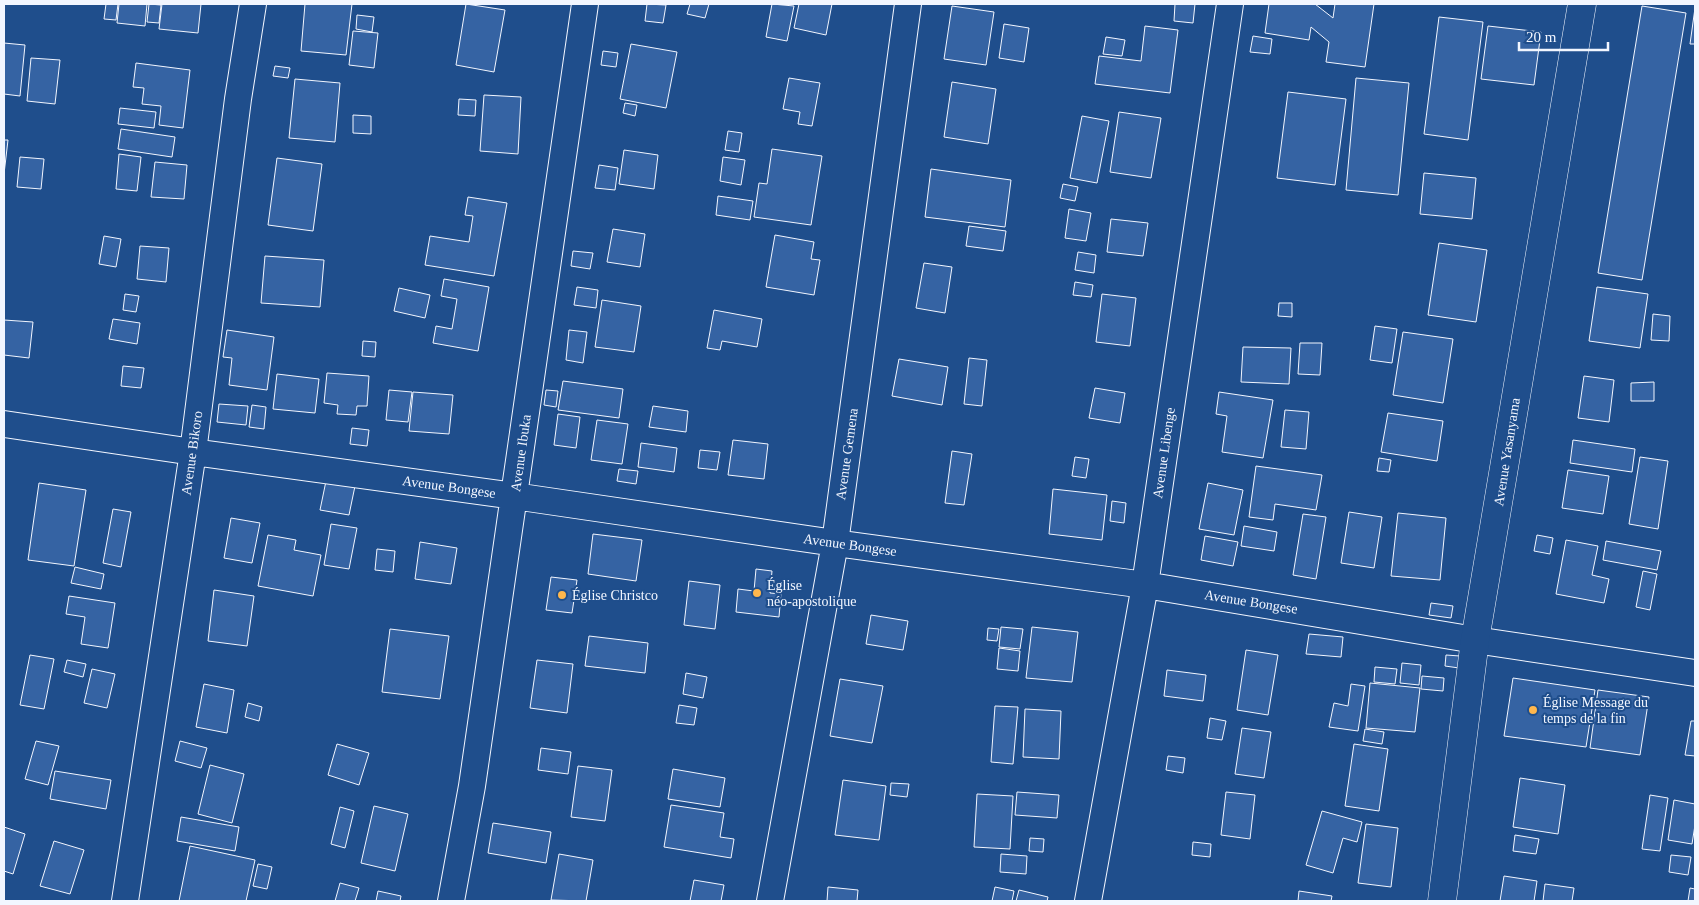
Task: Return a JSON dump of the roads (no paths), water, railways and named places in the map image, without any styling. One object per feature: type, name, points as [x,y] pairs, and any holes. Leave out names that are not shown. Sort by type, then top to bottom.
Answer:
[{"type":"street","name":"Avenue Bikoro","points":[[125,901],[193,452],[238,98],[254,4]]},
{"type":"street","name":"Avenue Ibuka","points":[[451,901],[472,786],[585,4]]},
{"type":"street","name":"Avenue Gemena","points":[[770,901],[835,543],[908,4]]},
{"type":"street","name":"Avenue Libenge","points":[[1088,901],[1145,585],[1230,4]]},
{"type":"street","name":"Avenue Yasanyama","points":[[1442,901],[1475,640],[1582,4]]},
{"type":"street","name":"Avenue Bongese","points":[[4,424],[835,543],[1145,585],[1475,640],[1695,673]]},
{"type":"place","name":"Église néo-apostolique","points":[[757,593]]},
{"type":"place","name":"Église Christco","points":[[562,595]]},
{"type":"place","name":"Église Message du temps de la fin","points":[[1533,710]]}]
